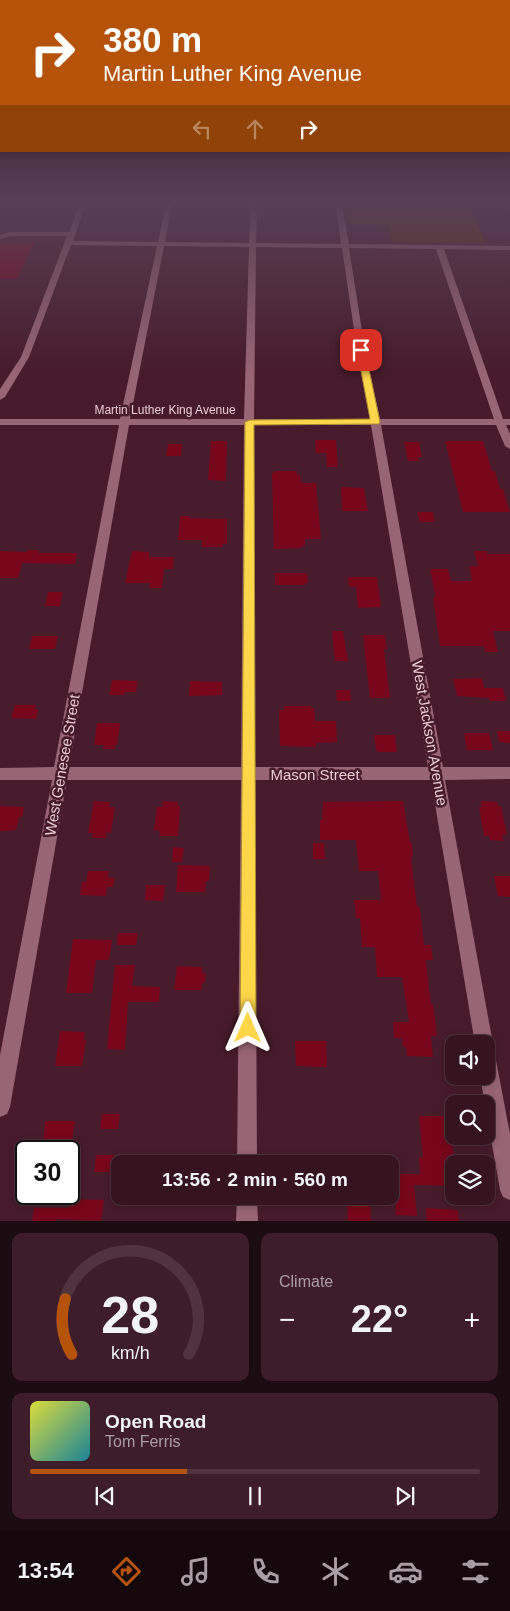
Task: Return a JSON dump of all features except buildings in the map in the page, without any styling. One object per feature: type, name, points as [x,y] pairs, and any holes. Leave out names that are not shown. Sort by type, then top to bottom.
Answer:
[{"type":"street","points":[[0,397],[22,364],[61,261]]},
{"type":"street","name":"West Genesee Street","points":[[0,1107],[124,422],[157,261]]},
{"type":"street","points":[[248,1155],[252,261]]},
{"type":"street","name":"West Jackson Avenue","points":[[347,261],[361,350],[376,422],[482,1035]]},
{"type":"street","points":[[444,261],[496,413],[506,422],[510,446]]},
{"type":"street","name":"Martin Luther King Avenue","points":[[0,422],[506,422]]},
{"type":"street","name":"Mason Street","points":[[0,774],[510,774]]},
{"type":"street","points":[[491,1085],[510,1190]]},
{"type":"street","points":[[247,1205],[247,1221]]},
{"type":"route","points":[[248,1028],[250,422],[376,422],[361,350]]}]
